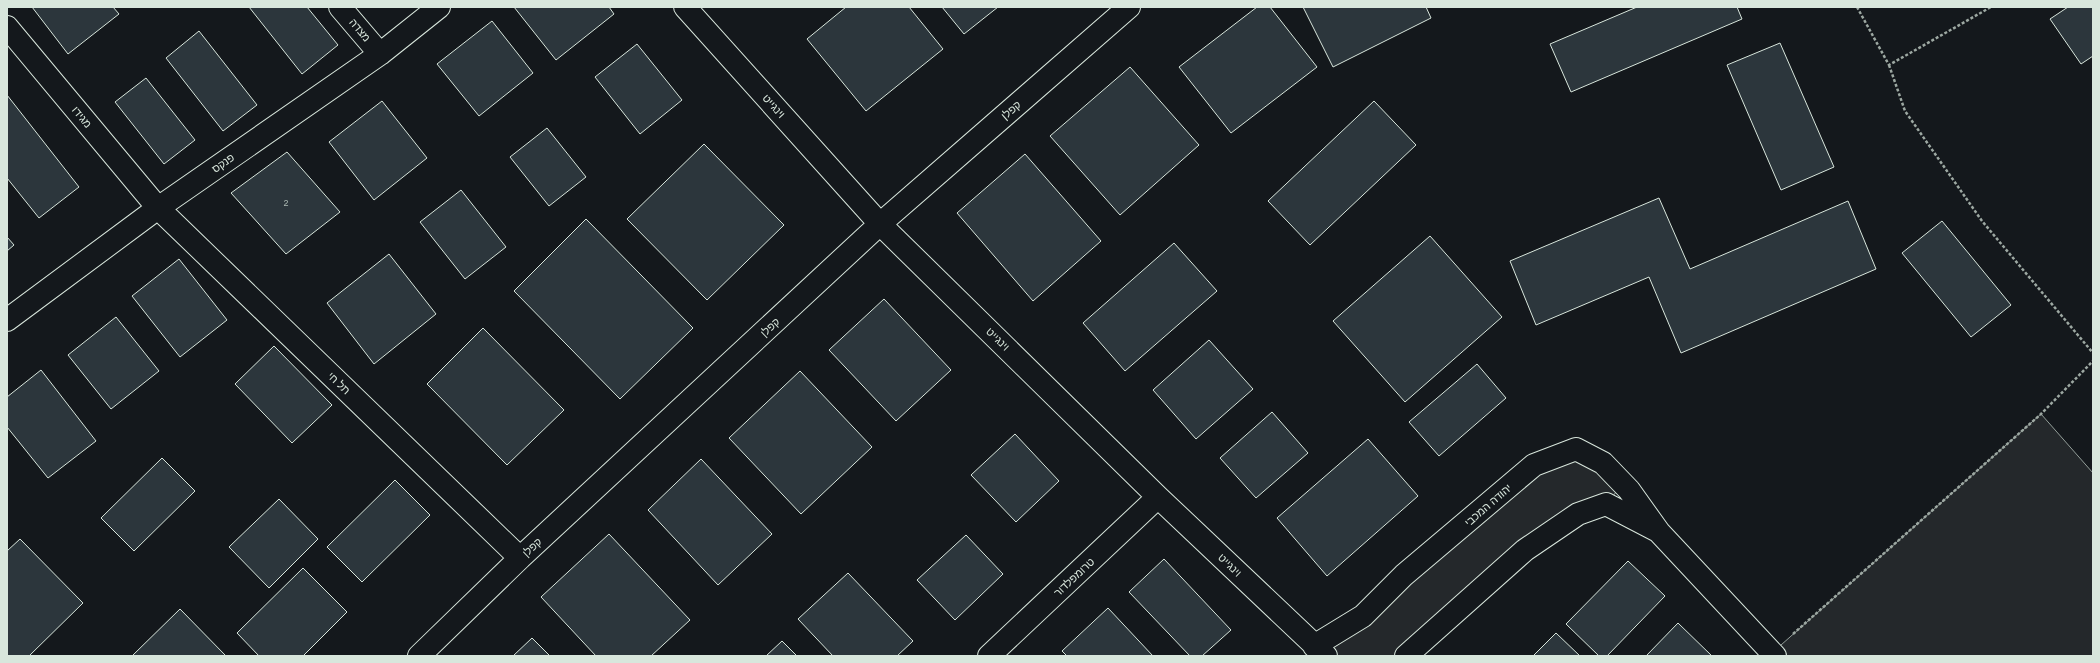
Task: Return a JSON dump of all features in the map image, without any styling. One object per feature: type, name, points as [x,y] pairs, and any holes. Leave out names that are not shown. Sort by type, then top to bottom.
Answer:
[{"type":"street","name":"מצדה","points":[[340,7],[380,54]]},
{"type":"street","name":"פנקס","points":[[7,320],[158,208],[380,54],[439,7]]},
{"type":"street","name":"וינגייט","points":[[685,7],[880,224],[1158,497],[1320,651]]},
{"type":"street","name":"קפלן","points":[[419,656],[520,558],[880,224],[1129,7]]},
{"type":"street","name":"מגידו","points":[[7,26],[158,208]]},
{"type":"street","name":"תל חי","points":[[158,208],[520,558]]},
{"type":"street","name":"יהודה המכבי","points":[[1320,651],[1363,616],[1404,575],[1534,465],[1576,449],[1603,463],[1629,490],[1659,532],[1774,654]]},
{"type":"street","name":"טרומפלדור","points":[[989,656],[1158,497]]},
{"type":"street","name":"יהודה המכבי","points":[[1406,656],[1525,550],[1578,514],[1606,504],[1659,532]]},
{"type":"path","points":[[1857,7],[1889,65],[1905,111],[1982,221],[2093,354]]},
{"type":"path","points":[[1889,65],[1990,7]]},
{"type":"path","points":[[1774,654],[2041,414],[2093,361]]},
{"type":"shaded area","points":[[2041,414],[2093,473],[2093,656],[1775,656],[1772,653]]},
{"type":"shaded area","points":[[1576,449],[1623,484],[1606,504],[1578,514],[1406,656],[1326,656],[1314,646],[1479,514]]},
{"type":"building","points":[[32,7],[113,7],[119,14],[68,54]]},
{"type":"building","points":[[249,7],[307,7],[338,45],[302,74]]},
{"type":"building","points":[[514,7],[609,7],[614,14],[556,60]]},
{"type":"building","points":[[846,7],[909,7],[943,49],[866,111],[807,39]]},
{"type":"building","points":[[942,7],[998,7],[964,34]]},
{"type":"building","points":[[1257,7],[1270,7],[1317,67],[1231,133],[1179,67]]},
{"type":"building","points":[[1303,7],[1426,7],[1431,18],[1333,67]]},
{"type":"building","points":[[1637,7],[1737,7],[1742,19],[1571,92],[1550,44]]},
{"type":"building","points":[[2068,7],[2093,7],[2093,56],[2081,64],[2050,19]]},
{"type":"building","points":[[492,21],[533,73],[479,116],[437,64]]},
{"type":"building","points":[[199,31],[257,105],[223,131],[166,58]]},
{"type":"building","points":[[1780,43],[1834,167],[1781,190],[1727,65]]},
{"type":"building","points":[[637,44],[682,100],[640,134],[595,77]]},
{"type":"building","points":[[1130,67],[1199,145],[1120,215],[1050,136]]},
{"type":"building","points":[[146,78],[195,140],[164,164],[115,102]]},
{"type":"building","points":[[7,95],[79,187],[39,218],[7,178]]},
{"type":"building","points":[[382,101],[427,158],[374,200],[329,142]]},
{"type":"building","points":[[1374,101],[1416,145],[1310,245],[1268,201]]},
{"type":"building","points":[[547,128],[586,177],[549,206],[510,157]]},
{"type":"building","points":[[704,144],[784,225],[707,300],[627,219]]},
{"type":"building","points":[[287,152],[340,212],[286,254],[231,193]]},
{"type":"building","points":[[1025,154],[1101,241],[1033,301],[957,213]]},
{"type":"building","points":[[461,190],[506,247],[465,279],[420,222]]},
{"type":"building","points":[[1659,198],[1690,269],[1848,201],[1876,269],[1681,353],[1649,277],[1536,325],[1510,261]]},
{"type":"building","points":[[586,219],[693,328],[620,399],[514,291]]},
{"type":"building","points":[[1942,221],[2011,305],[1971,337],[1902,253]]},
{"type":"building","points":[[1430,236],[1502,317],[1405,402],[1333,321]]},
{"type":"building","points":[[7,237],[14,245],[7,251]]},
{"type":"building","points":[[1174,243],[1217,291],[1125,371],[1083,323]]},
{"type":"building","points":[[389,254],[436,314],[374,364],[327,303]]},
{"type":"building","points":[[179,259],[227,320],[180,357],[132,296]]},
{"type":"building","points":[[884,299],[951,370],[896,421],[829,350]]},
{"type":"building","points":[[116,317],[159,371],[111,409],[68,355]]},
{"type":"building","points":[[483,328],[564,410],[507,465],[427,384]]},
{"type":"building","points":[[1209,340],[1253,389],[1196,439],[1153,390]]},
{"type":"building","points":[[274,346],[332,405],[292,443],[235,384]]},
{"type":"building","points":[[1477,364],[1506,398],[1439,456],[1409,422]]},
{"type":"building","points":[[41,370],[96,441],[48,478],[7,427],[7,397]]},
{"type":"building","points":[[800,371],[872,447],[801,514],[729,438]]},
{"type":"building","points":[[1272,412],[1308,453],[1256,498],[1220,458]]},
{"type":"building","points":[[1015,434],[1059,481],[1016,522],[971,475]]},
{"type":"building","points":[[1368,439],[1418,496],[1327,576],[1277,518]]},
{"type":"building","points":[[162,458],[195,491],[134,551],[101,518]]},
{"type":"building","points":[[701,459],[772,534],[718,585],[648,510]]},
{"type":"building","points":[[395,480],[430,515],[362,582],[327,547]]},
{"type":"building","points":[[279,499],[318,539],[269,588],[229,547]]},
{"type":"building","points":[[609,534],[690,620],[651,656],[596,656],[541,597]]},
{"type":"building","points":[[966,535],[1003,574],[955,620],[917,580]]},
{"type":"building","points":[[20,539],[83,603],[29,656],[7,656],[7,551]]},
{"type":"building","points":[[1164,559],[1231,630],[1202,656],[1190,656],[1129,592]]},
{"type":"building","points":[[1628,561],[1665,596],[1607,656],[1599,656],[1566,624]]},
{"type":"building","points":[[303,568],[347,612],[303,656],[259,656],[237,633]]},
{"type":"building","points":[[848,573],[913,641],[897,656],[833,656],[798,619]]},
{"type":"building","points":[[1108,608],[1153,656],[1067,656],[1062,651]]},
{"type":"building","points":[[180,609],[226,656],[132,656]]},
{"type":"building","points":[[1678,623],[1712,656],[1646,656]]},
{"type":"building","points":[[1556,633],[1580,656],[1533,656]]},
{"type":"building","points":[[532,638],[550,656],[513,656]]},
{"type":"building","points":[[782,641],[797,656],[766,656]]}]
